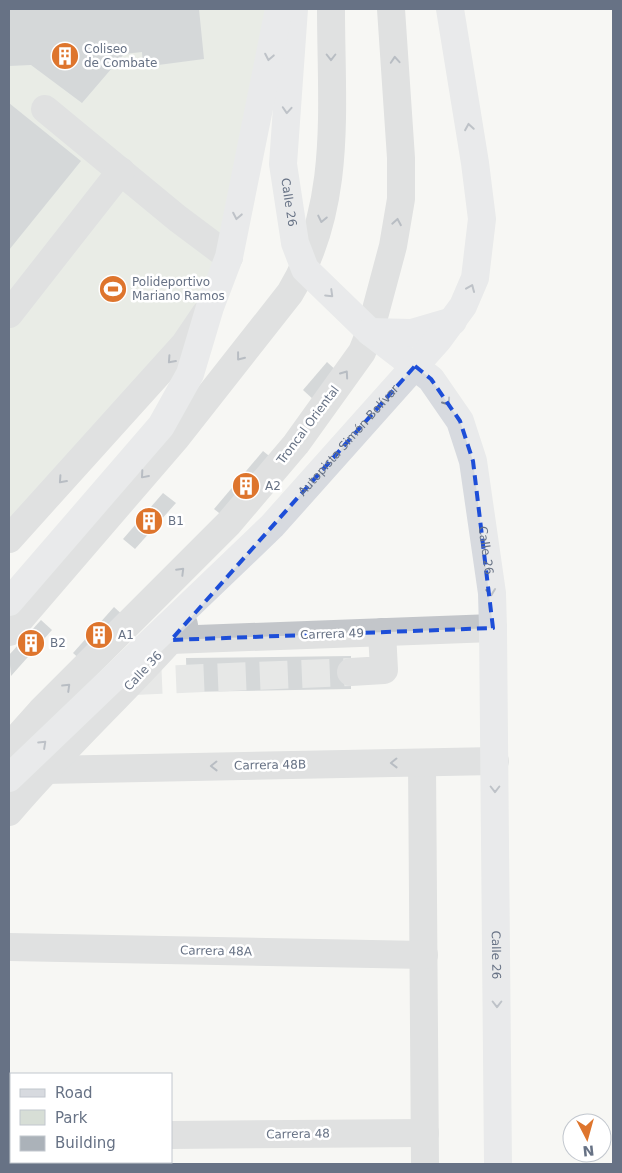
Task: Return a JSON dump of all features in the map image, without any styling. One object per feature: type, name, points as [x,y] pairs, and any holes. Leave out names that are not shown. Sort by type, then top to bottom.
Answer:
[{"type":"main road","points":[[9,602],[161,426],[190,374],[210,307],[229,257],[279,9]]},
{"type":"main road","name":"Calle 26","points":[[294,9],[283,164],[295,243],[305,269],[370,332],[431,379],[460,420],[470,452],[492,593],[498,1164]]},
{"type":"main road","name":"Autopista Simón Bolívar","points":[[9,778],[272,526],[414,366],[464,306],[475,278],[482,219],[475,163],[450,9]]},
{"type":"main road","points":[[370,332],[412,333],[453,321]]},
{"type":"street","points":[[9,632],[176,438],[290,293],[305,269],[319,231],[327,196],[330,159],[331,9]]},
{"type":"street","name":"Troncal Oriental","points":[[9,747],[41,711],[229,523],[296,444],[362,352],[370,332],[393,246],[401,199],[402,158],[391,9]]},
{"type":"street","points":[[45,109],[177,218],[229,257]]},
{"type":"street","points":[[9,314],[121,171]]},
{"type":"street","points":[[9,539],[184,345],[210,307]]},
{"type":"street","name":"Calle 36","points":[[9,812],[45,770],[113,704],[272,526]]},
{"type":"street","name":"Carrera 49","points":[[171,640],[493,628]]},
{"type":"street","points":[[351,672],[384,670],[382,632]]},
{"type":"street","name":"Carrera 48B","points":[[45,770],[495,761]]},
{"type":"street","points":[[422,763],[425,1164]]},
{"type":"street","name":"Carrera 48A","points":[[9,947],[424,955]]},
{"type":"street","name":"Carrera 48","points":[[172,1135],[425,1133]]},
{"type":"highlighted area","points":[[415,366],[431,379],[460,421],[473,461],[493,628],[171,640],[272,526]]},
{"type":"green space","name":"Polideportivo Mariano Ramos","points":[[9,9],[279,9],[210,307],[9,539]]},
{"type":"building","name":"Coliseo de Combate","points":[[9,9],[199,9],[204,59],[143,67],[142,52],[124,54],[82,103],[31,65],[9,66]]},
{"type":"building","points":[[9,103],[81,161],[9,250]]},
{"type":"building","points":[[327,362],[339,373],[315,401],[303,390]]},
{"type":"building","name":"A2","points":[[263,451],[278,463],[228,520],[214,509]]},
{"type":"building","name":"B1","points":[[163,493],[176,503],[135,549],[123,539]]},
{"type":"building","name":"A1","points":[[114,607],[126,618],[84,663],[73,653]]},
{"type":"building","name":"B2","points":[[41,620],[52,630],[11,676],[9,655]]},
{"type":"building","points":[[351,656],[351,689],[187,692],[186,658]]},
{"type":"tunnel","points":[[134,681],[351,672]]},
{"type":"place","name":"Coliseo de Combate","points":[[65,56]]},
{"type":"place","name":"Polideportivo Mariano Ramos","points":[[113,289]]},
{"type":"place","name":"A2","points":[[246,486]]},
{"type":"place","name":"B1","points":[[149,521]]},
{"type":"place","name":"A1","points":[[99,635]]},
{"type":"place","name":"B2","points":[[31,643]]}]
